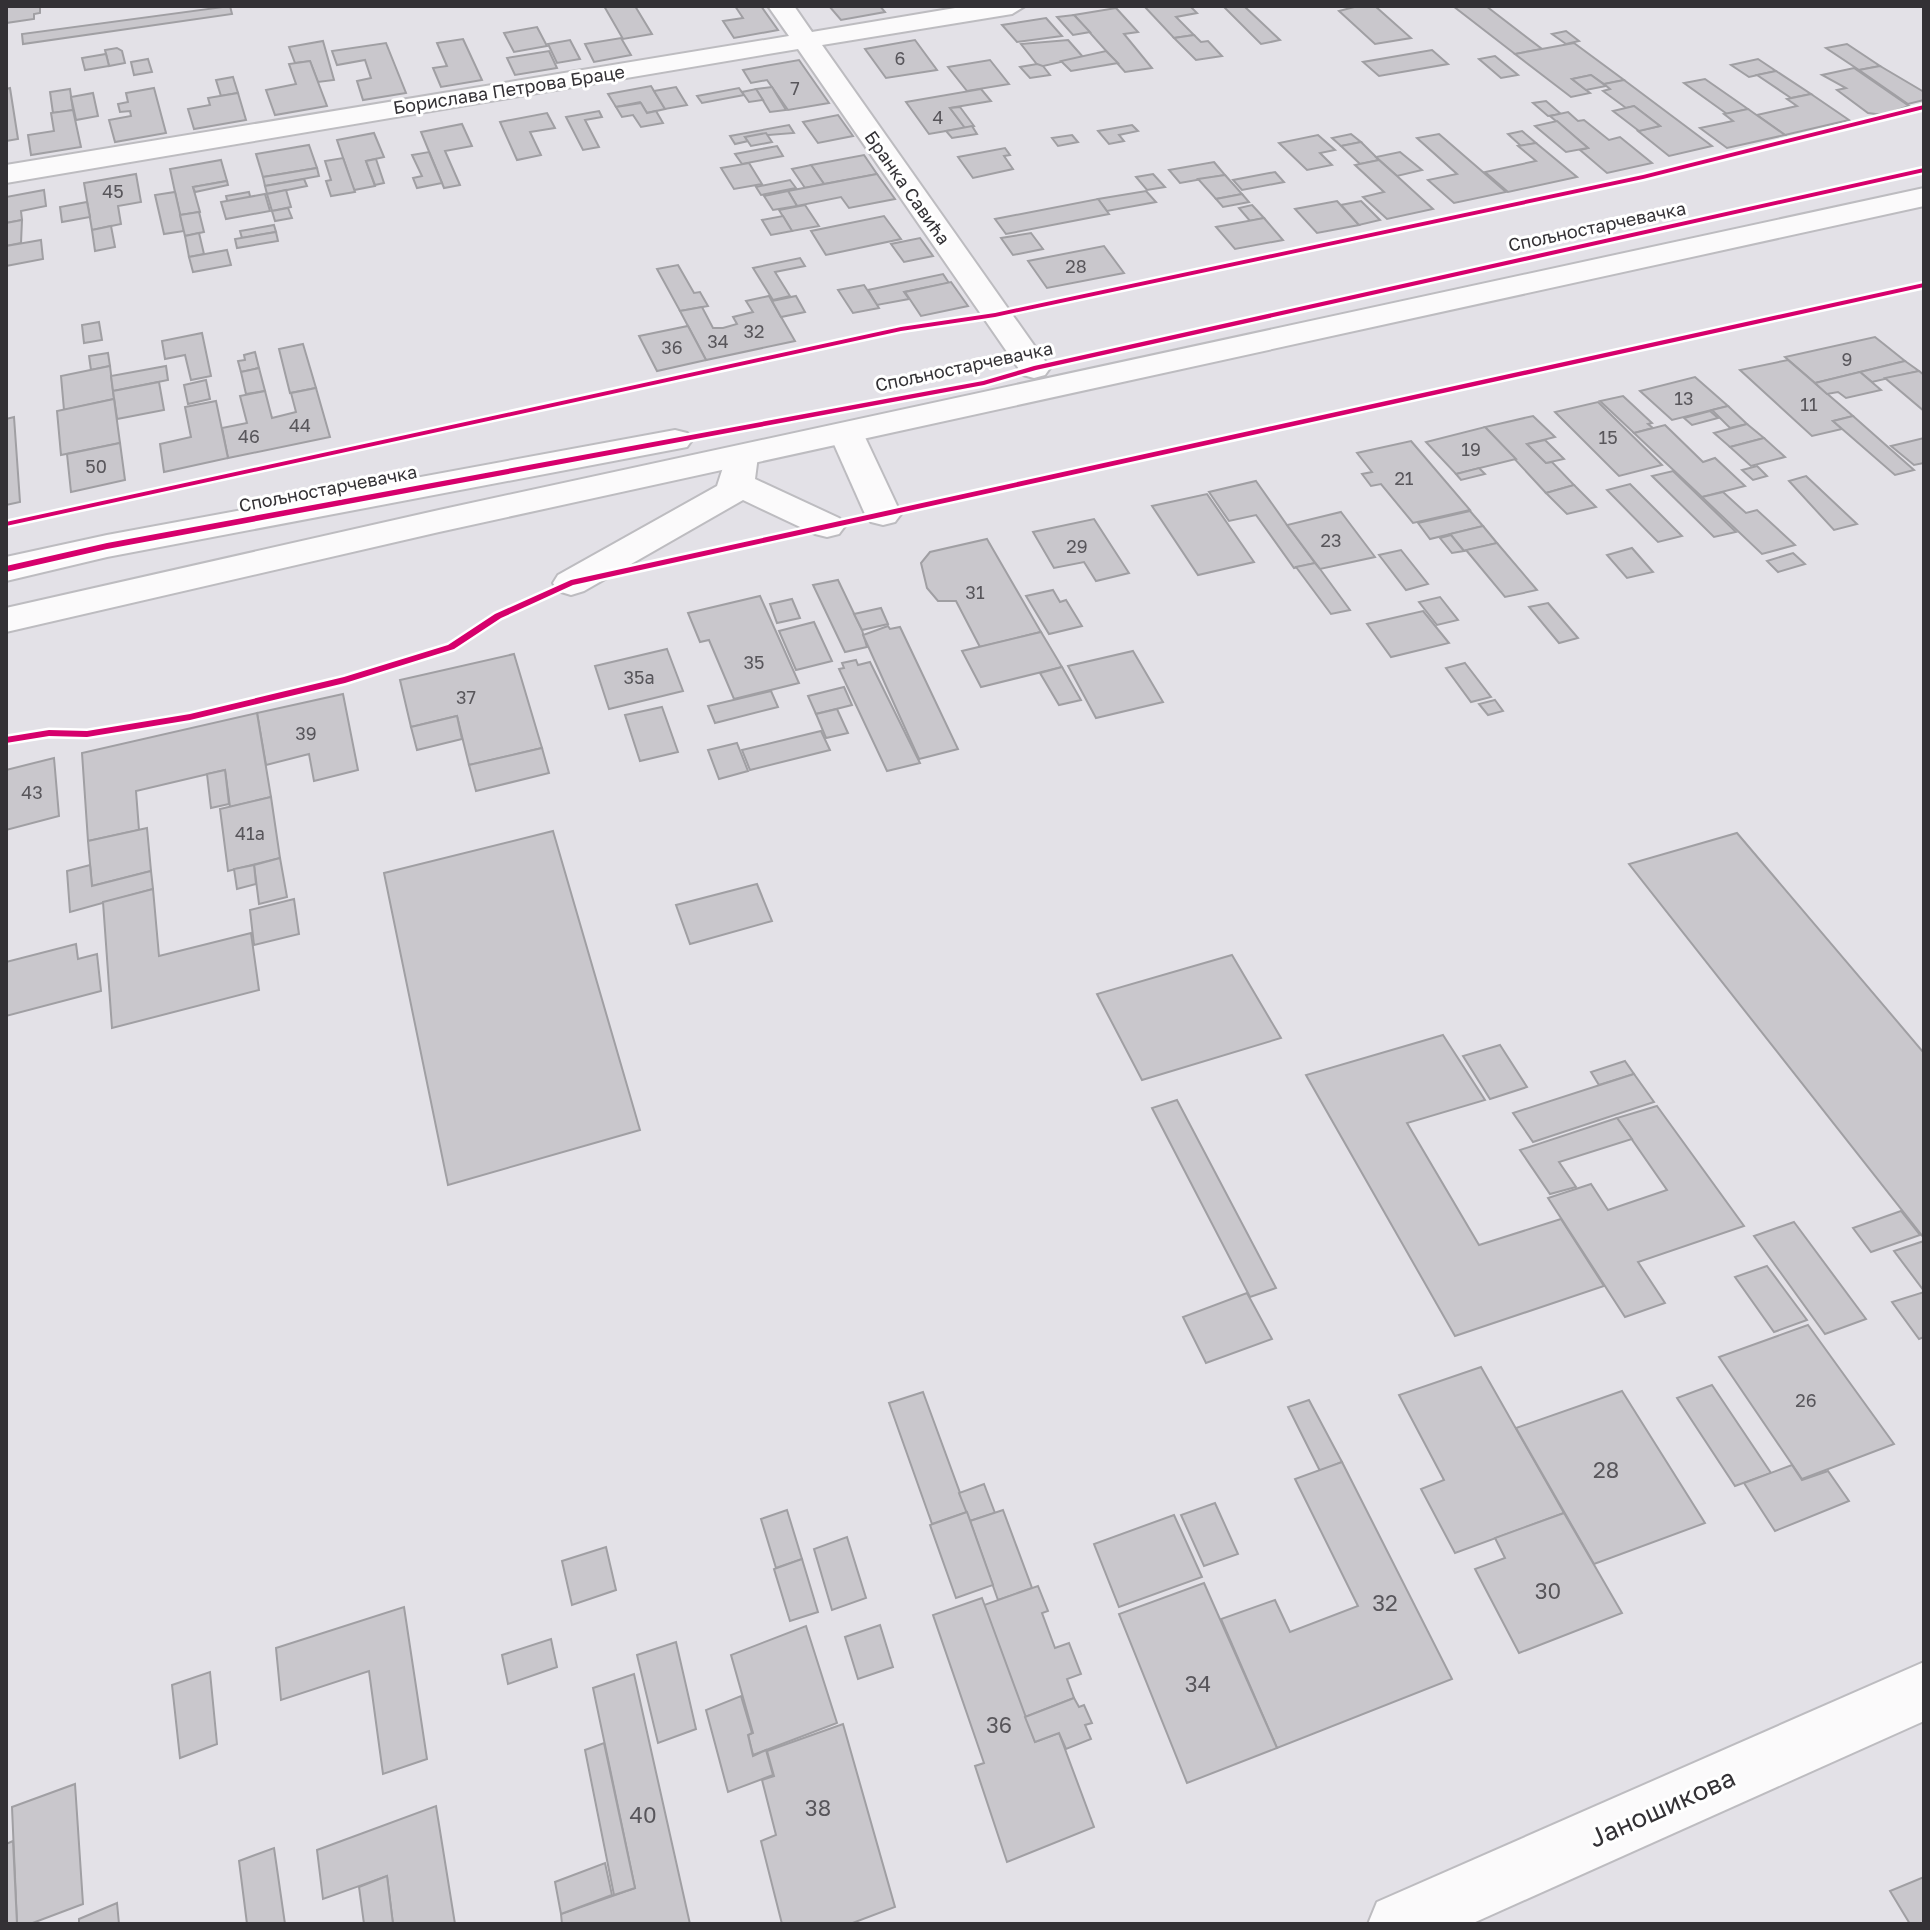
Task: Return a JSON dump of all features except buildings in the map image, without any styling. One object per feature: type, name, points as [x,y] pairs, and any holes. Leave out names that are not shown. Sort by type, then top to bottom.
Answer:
[{"type":"street","name":"Бранка Савића","points":[[781,6],[1034,368]]},
{"type":"street","name":"Борислава Петрова Браце","points":[[6,174],[1012,6]]},
{"type":"street","name":"Спољностарчевачка","points":[[6,569],[107,546],[984,383],[1034,368],[1924,170]]},
{"type":"street","name":"Спољностарчевачка","points":[[6,620],[739,470],[846,433],[1924,197]]},
{"type":"street","points":[[846,433],[883,514]]},
{"type":"street","points":[[571,583],[729,494],[739,470],[827,526]]},
{"type":"street","name":"Јаношикова","points":[[1399,1924],[1924,1691]]},
{"type":"cycle path","points":[[6,524],[901,329],[995,315],[1643,177],[1924,107]]},
{"type":"cycle path","points":[[6,569],[107,546],[984,383],[1034,368],[1924,170]]},
{"type":"cycle path","points":[[6,740],[49,733],[87,734],[190,717],[345,680],[451,647],[498,616],[571,583],[1924,285]]}]
